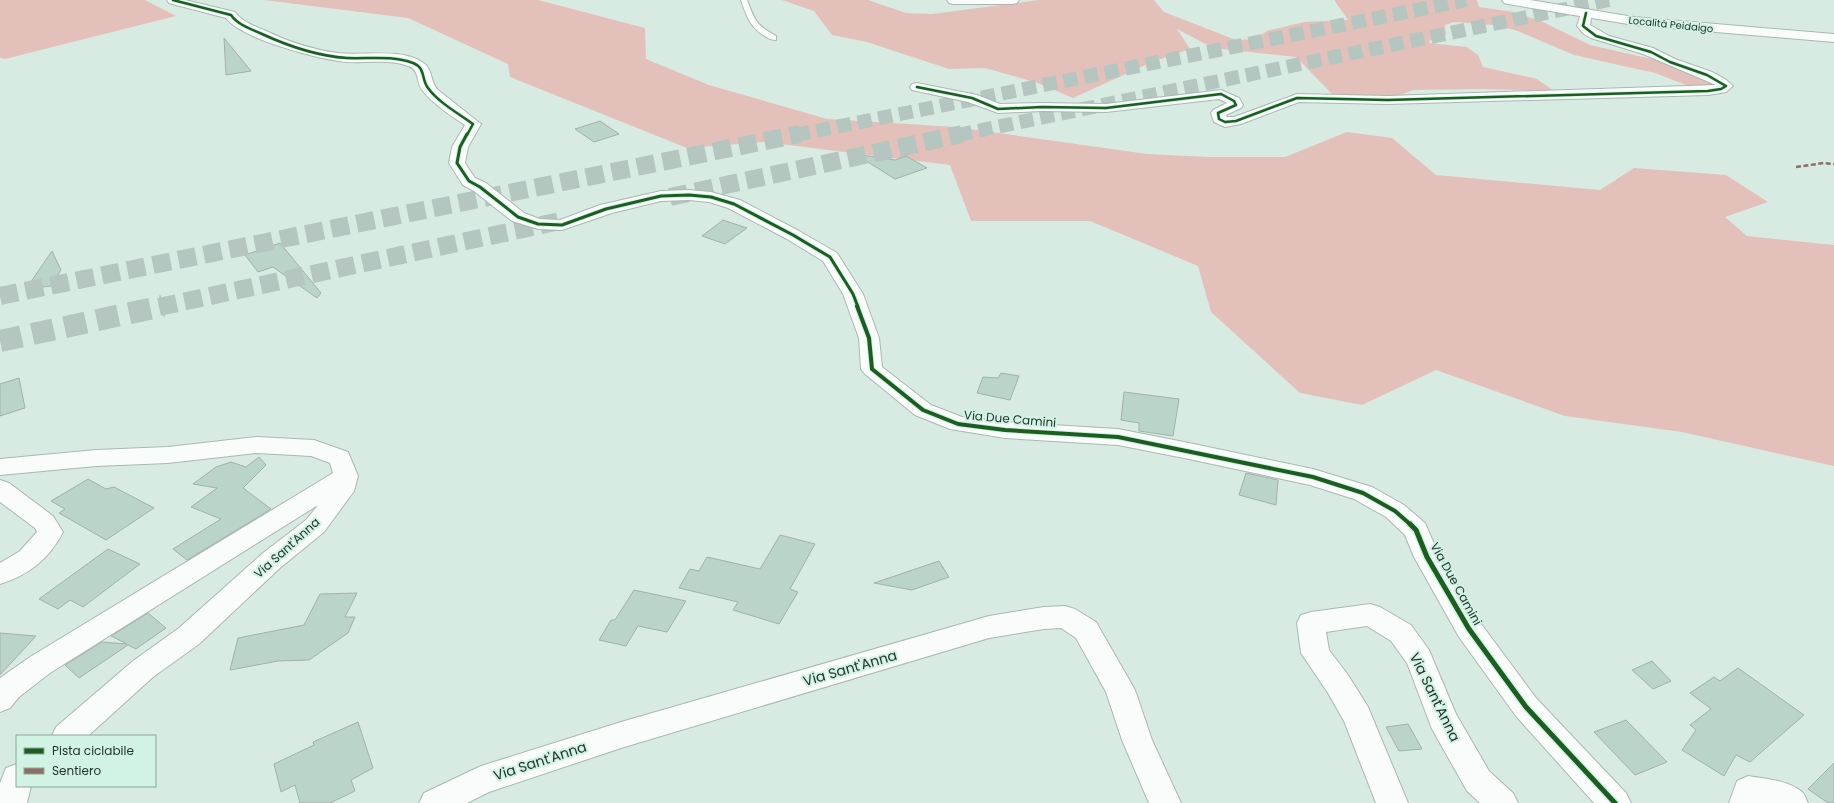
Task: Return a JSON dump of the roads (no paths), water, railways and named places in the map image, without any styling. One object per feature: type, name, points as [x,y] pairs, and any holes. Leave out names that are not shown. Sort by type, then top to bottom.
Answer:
[{"type":"street","name":"Via Due Camini","points":[[173,0],[192,7],[215,10],[232,15],[235,21],[273,41],[312,53],[360,59],[398,58],[416,63],[424,73],[426,86],[437,97],[473,124],[460,147],[457,163],[469,181],[480,187],[518,217],[538,224],[562,225],[606,209],[634,202],[661,196],[689,194],[711,197],[734,204],[793,235],[830,257],[853,294],[869,338],[872,369],[923,410],[958,424],[1005,430],[1118,437],[1313,478],[1363,493],[1388,507],[1416,530],[1427,557],[1469,629],[1526,707],[1615,803]]},
{"type":"street","points":[[953,0],[1014,0]]},
{"type":"street","name":"Località Peidaigo","points":[[1508,0],[1634,21],[1834,38]]},
{"type":"street","points":[[917,88],[972,98],[998,109],[1042,107],[1106,108],[1221,94],[1234,101],[1236,105],[1218,113],[1219,119],[1225,122],[1249,117],[1296,98],[1420,99],[1708,91],[1721,89],[1726,86],[1694,70],[1672,63],[1648,51],[1611,41],[1588,31],[1583,26],[1586,13]]},
{"type":"street","points":[[0,467],[96,458],[168,455],[212,448],[257,445],[314,448],[340,458],[346,476],[40,665],[9,688],[0,698]]},
{"type":"street","name":"Via Sant'Anna","points":[[68,735],[143,669],[189,636],[272,560],[315,526],[342,491],[346,476]]},
{"type":"street","points":[[0,489],[44,522],[50,532],[46,540],[35,553],[17,567],[0,574]]},
{"type":"street","name":"Via Sant'Anna","points":[[1392,803],[1357,716],[1338,684],[1315,653],[1311,623],[1370,615],[1400,634],[1419,658],[1443,720],[1478,781],[1502,803]]},
{"type":"street","name":"Via Sant'Anna","points":[[435,803],[481,780],[636,730],[988,627],[1044,618],[1065,617],[1086,630],[1120,690],[1137,740],[1165,803]]},
{"type":"street","points":[[11,803],[16,782]]},
{"type":"street","points":[[1745,803],[1748,791],[1781,796],[1792,803]]},
{"type":"lane","points":[[744,0],[752,21],[758,29],[774,38]]},
{"type":"tunnel","points":[[796,135],[1466,0]]},
{"type":"tunnel","points":[[958,135],[1609,0]]},
{"type":"tunnel","points":[[0,296],[800,134]]},
{"type":"tunnel","points":[[670,197],[962,134]]},
{"type":"tunnel","points":[[159,307],[560,221]]},
{"type":"tunnel","points":[[0,341],[163,306]]}]
